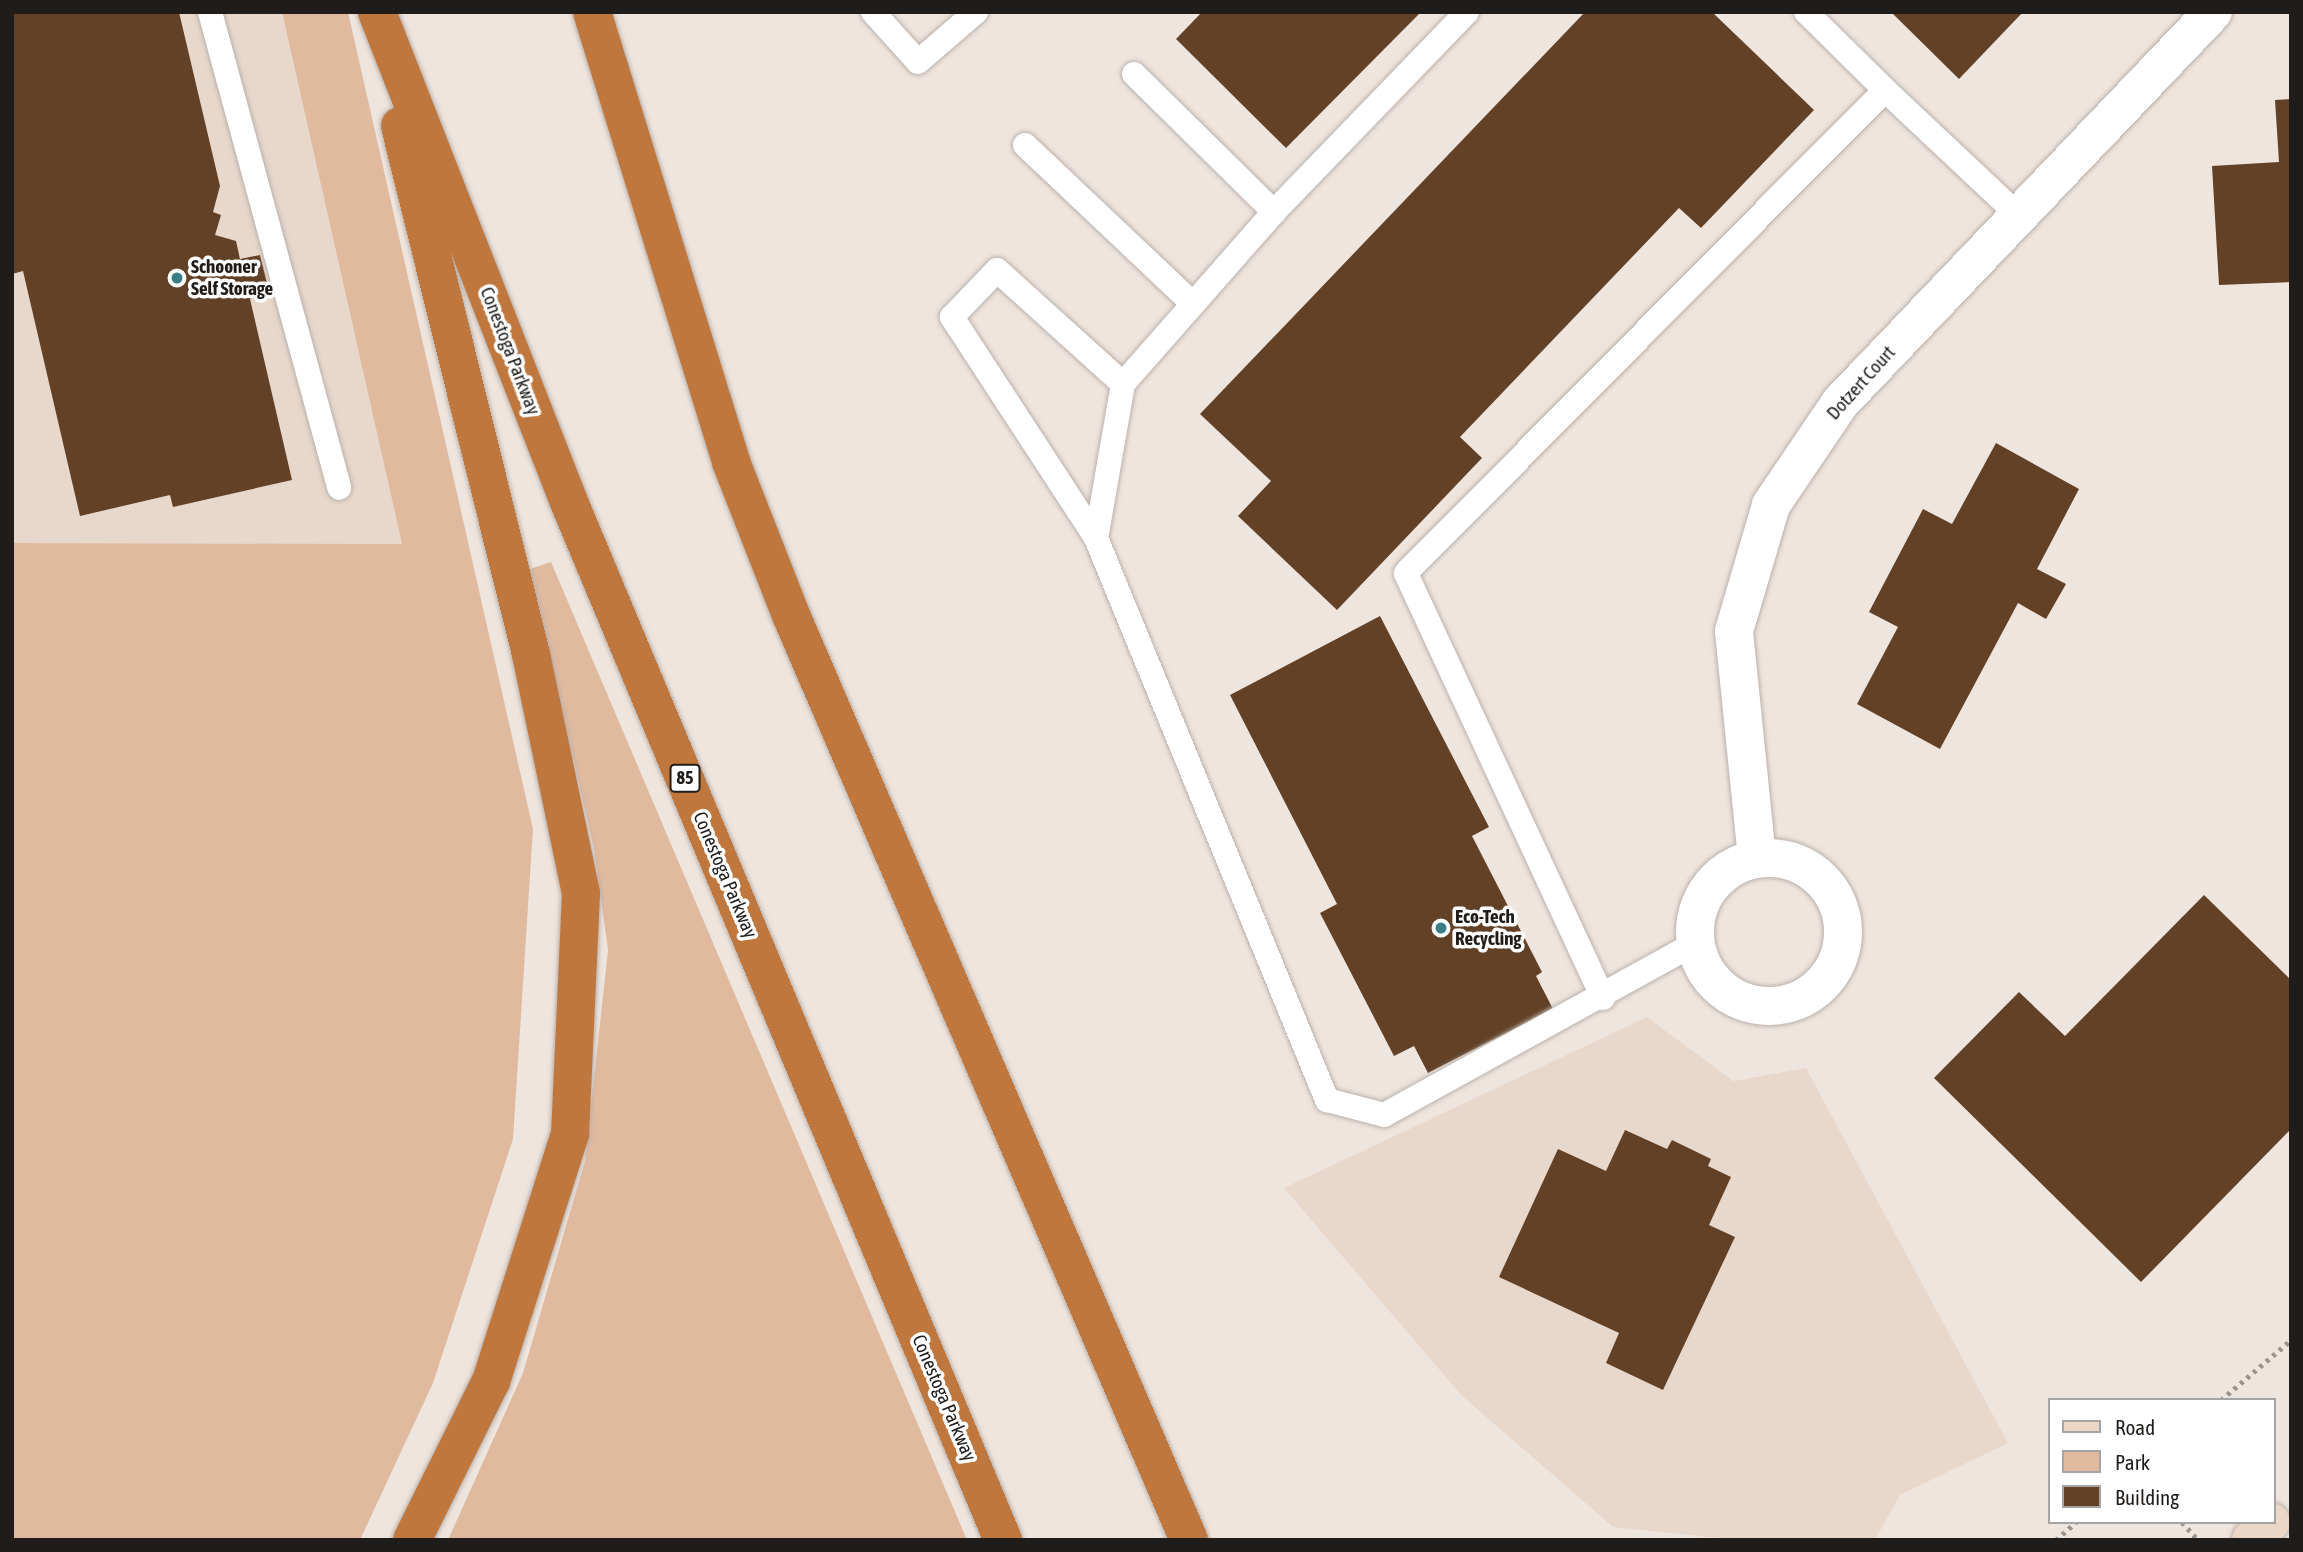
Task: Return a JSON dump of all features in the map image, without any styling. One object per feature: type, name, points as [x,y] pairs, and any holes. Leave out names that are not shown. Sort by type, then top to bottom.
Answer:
[{"type":"highway","points":[[374,12],[531,654],[581,893],[570,1134],[491,1381],[412,1540]]},
{"type":"highway","name":"Conestoga Parkway","points":[[374,12],[569,502],[1003,1540]]},
{"type":"highway","points":[[592,12],[731,462],[790,615],[1189,1540]]},
{"type":"main road","points":[[2275,1519],[2291,1506]]},
{"type":"main road","points":[[2251,1540],[2270,1524]]},
{"type":"street","name":"Dotzert Court","points":[[1757,858],[1734,631],[1771,505],[1840,403],[2213,12]]},
{"type":"street","points":[[1757,858],[1784,859],[1809,869],[1829,887],[1841,911],[1843,939],[1836,965],[1821,987],[1798,1002],[1772,1008],[1745,1004],[1721,990],[1704,970],[1694,944],[1701,900],[1714,881],[1731,867],[1757,858]]},
{"type":"lane","points":[[210,12],[339,488]]},
{"type":"lane","points":[[873,12],[918,62],[975,12]]},
{"type":"lane","points":[[1096,538],[1123,384],[1273,212],[1467,12]]},
{"type":"lane","points":[[1806,12],[2019,216]]},
{"type":"lane","points":[[1134,74],[1273,212]]},
{"type":"lane","points":[[1604,998],[1406,573],[1885,90]]},
{"type":"lane","points":[[1025,145],[1193,304]]},
{"type":"lane","points":[[1123,384],[997,270],[952,317],[1096,538],[1327,1100],[1384,1115],[1604,998],[1694,944]]},
{"type":"path","points":[[2223,1398],[2291,1340]]},
{"type":"path","points":[[2056,1540],[2074,1524]]},
{"type":"path","points":[[2184,1524],[2198,1540]]},
{"type":"shaded area","name":"Schooner Self Storage","points":[[12,12],[282,12],[402,544],[12,543]]},
{"type":"shaded area","points":[[1647,1017],[1733,1081],[1806,1068],[2008,1443],[1900,1495],[1875,1540],[1736,1540],[1613,1527],[1461,1395],[1284,1188]]},
{"type":"green space","points":[[282,12],[348,12],[533,829],[513,1139],[433,1383],[360,1540],[12,1540],[12,543],[402,544]]},
{"type":"green space","points":[[551,562],[967,1540],[448,1540],[523,1373],[585,1161],[608,950],[594,849],[530,569]]},
{"type":"building","points":[[12,12],[179,12],[220,186],[213,212],[221,215],[215,235],[236,241],[240,259],[260,255],[270,295],[250,299],[292,480],[173,507],[170,495],[80,516],[23,271],[12,274]]},
{"type":"building","points":[[1202,12],[1421,12],[1286,148],[1176,39]]},
{"type":"building","points":[[1585,12],[1712,12],[1814,110],[1701,228],[1679,208],[1460,437],[1482,458],[1337,610],[1238,516],[1271,481],[1200,414]]},
{"type":"building","points":[[1891,12],[2023,12],[1959,79]]},
{"type":"building","points":[[2291,99],[2291,282],[2219,285],[2212,166],[2279,162],[2275,100]]},
{"type":"building","points":[[1996,443],[2079,489],[2037,569],[2066,584],[2046,619],[2018,603],[1940,749],[1857,704],[1898,627],[1869,612],[1923,509],[1952,524]]},
{"type":"building","points":[[1380,616],[1489,827],[1472,836],[1542,972],[1536,976],[1553,1009],[1428,1073],[1414,1046],[1394,1056],[1320,913],[1337,904],[1230,695]]},
{"type":"building","points":[[2204,895],[2291,980],[2291,1129],[2141,1282],[1934,1078],[2019,992],[2065,1036]]},
{"type":"building","points":[[1625,1130],[1667,1149],[1672,1140],[1711,1159],[1708,1166],[1731,1177],[1709,1225],[1735,1237],[1663,1390],[1606,1363],[1619,1333],[1499,1277],[1558,1149],[1606,1171]]},
{"type":"place","name":"Schooner Self Storage","points":[[177,278]]},
{"type":"place","name":"Eco-Tech Recycling","points":[[1441,928]]}]
